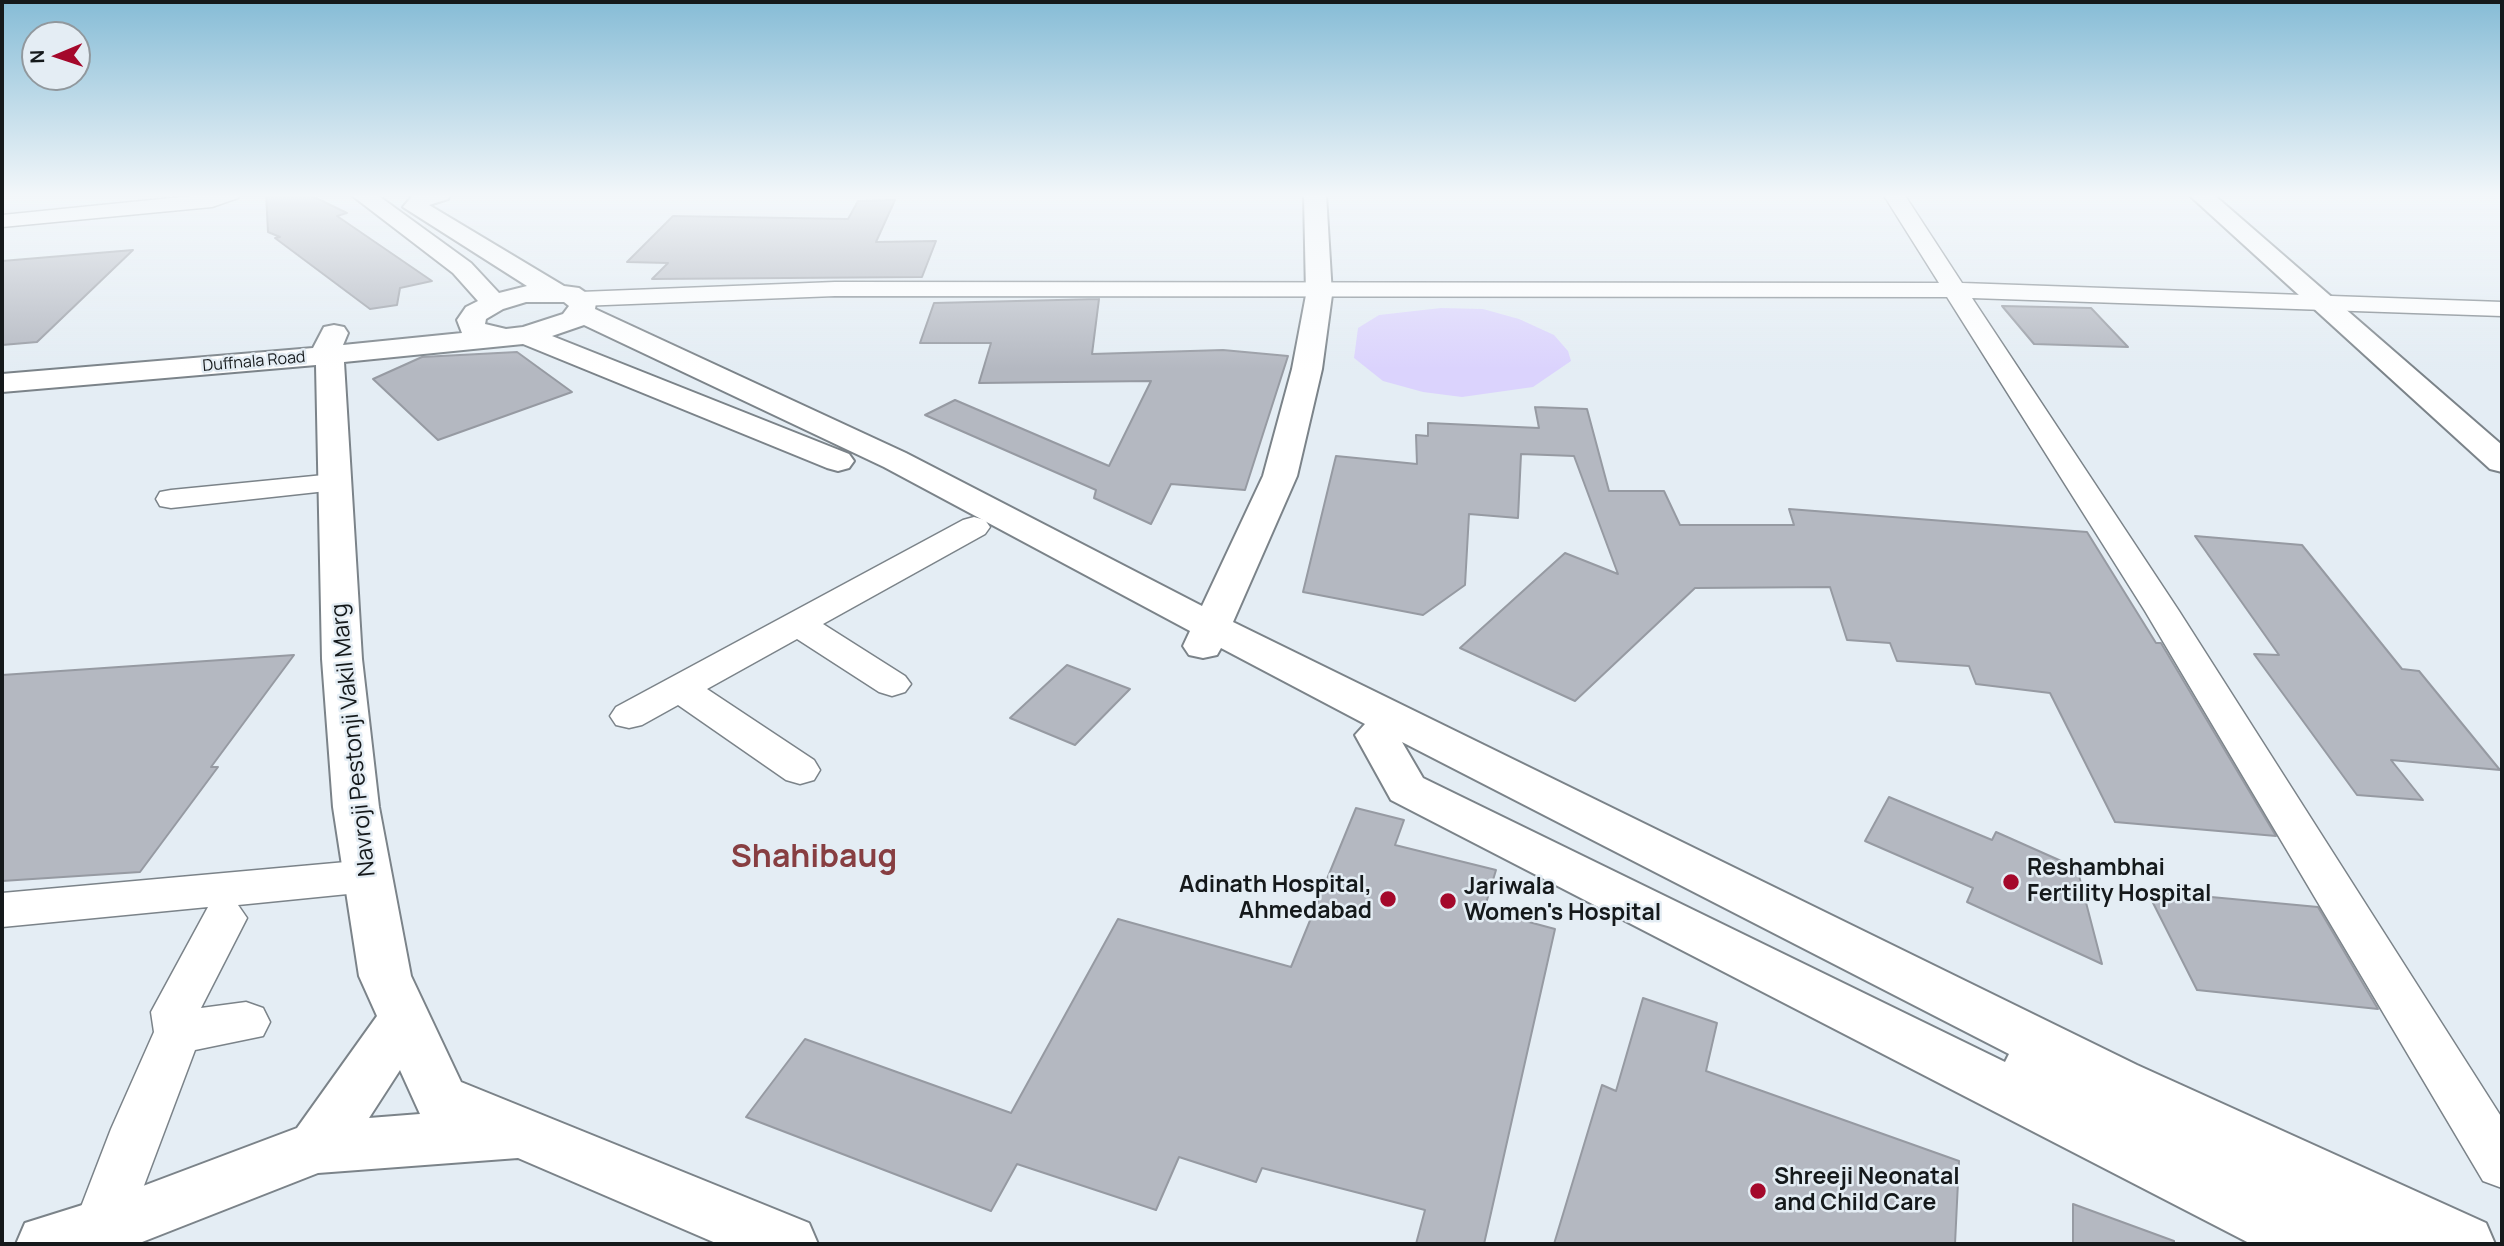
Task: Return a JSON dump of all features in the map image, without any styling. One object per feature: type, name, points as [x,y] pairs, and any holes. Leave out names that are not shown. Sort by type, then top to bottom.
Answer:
[{"type":"main road","points":[[440,252],[462,268],[485,308]]},
{"type":"main road","points":[[490,252],[572,301],[895,460],[1377,734],[2109,1108],[2393,1244]]},
{"type":"main road","points":[[1207,636],[1280,476],[1307,369],[1319,290],[1317,252]]},
{"type":"main road","points":[[2266,252],[2502,462]]},
{"type":"main road","points":[[2,364],[329,345],[485,308],[524,294],[572,301]]},
{"type":"main road","name":"Duffnala Road","points":[[2,383],[329,345],[516,336],[560,326],[572,301]]},
{"type":"main road","points":[[485,308],[471,320],[471,327],[490,336],[516,336],[869,474],[974,527],[1207,636],[1312,680],[2117,1082],[2464,1244]]},
{"type":"main road","name":"Navroji Pestonji Vakil Marg","points":[[329,345],[342,659],[356,807],[385,976],[441,1099],[787,1244]]},
{"type":"main road","points":[[1377,734],[1407,789],[2313,1244]]},
{"type":"main road","points":[[317,1147],[404,1020]]},
{"type":"main road","points":[[47,1244],[143,1214],[317,1147],[522,1134]]},
{"type":"street","points":[[1932,252],[2169,622],[2502,1164]]},
{"type":"street","points":[[572,301],[835,289],[1957,290],[2502,309]]},
{"type":"street","points":[[172,499],[334,483]]},
{"type":"street","points":[[629,716],[974,527]]},
{"type":"street","points":[[799,625],[892,684]]},
{"type":"street","points":[[681,689],[800,770]]},
{"type":"street","points":[[8,917],[368,876]]},
{"type":"street","points":[[102,1225],[137,1129],[178,1032],[175,1012],[225,918]]},
{"type":"street","points":[[178,1032],[246,1022]]},
{"type":"shaded area","points":[[1441,308],[1483,309],[1519,319],[1554,335],[1568,351],[1571,361],[1533,387],[1462,397],[1423,392],[1383,381],[1354,358],[1358,328],[1379,315]]},
{"type":"building","points":[[131,252],[37,342],[2,345],[2,261]]},
{"type":"building","points":[[294,252],[390,252],[432,281],[400,288],[397,305],[370,309]]},
{"type":"building","points":[[637,252],[932,252],[922,277],[652,279],[668,263],[627,262]]},
{"type":"building","points":[[1099,299],[1092,354],[1223,350],[1288,356],[1245,490],[1171,484],[1151,524],[1094,498],[1096,490],[925,415],[955,400],[1109,466],[1151,381],[979,383],[991,343],[920,343],[934,303]]},
{"type":"building","points":[[2002,306],[2091,308],[2128,347],[2034,344]]},
{"type":"building","points":[[517,352],[572,392],[438,440],[373,379],[422,357]]},
{"type":"building","points":[[1535,407],[1587,409],[1609,491],[1664,491],[1680,525],[1794,525],[1789,509],[2087,532],[2156,643],[2161,643],[2276,836],[2115,822],[2050,693],[1976,684],[1969,666],[1897,661],[1890,643],[1847,640],[1830,587],[1695,588],[1575,701],[1460,648],[1565,553],[1618,574],[1574,456],[1521,454],[1518,518],[1469,514],[1465,585],[1423,615],[1303,592],[1336,456],[1417,464],[1416,435],[1428,436],[1428,423],[1539,428]]},
{"type":"building","points":[[2195,536],[2302,545],[2402,669],[2419,671],[2500,770],[2391,760],[2423,800],[2357,795],[2254,654],[2279,655]]},
{"type":"building","points":[[294,655],[211,767],[218,767],[140,872],[2,881],[2,675]]},
{"type":"building","points":[[1067,665],[1130,689],[1075,745],[1010,718]]},
{"type":"building","points":[[1889,797],[1992,840],[1996,832],[2077,868],[2102,964],[1967,902],[1973,888],[1865,841]]},
{"type":"building","points":[[1356,808],[1404,820],[1395,845],[1496,870],[1484,910],[1555,929],[1484,1244],[1416,1244],[1425,1210],[1262,1168],[1256,1182],[1179,1157],[1156,1210],[1017,1164],[991,1211],[746,1117],[805,1039],[1011,1113],[1118,919],[1291,967]]},
{"type":"building","points":[[2147,891],[2318,907],[2378,1009],[2197,990]]},
{"type":"building","points":[[1643,998],[1717,1023],[1706,1071],[1959,1161],[1955,1244],[1554,1244],[1602,1085],[1616,1091]]},
{"type":"building","points":[[2073,1204],[2174,1241],[2174,1244],[2073,1244]]},
{"type":"place","name":"Reshambhai Fertility Hospital","points":[[2011,882]]},
{"type":"place","name":"Adinath Hospital, Ahmedabad","points":[[1388,899]]},
{"type":"place","name":"Jariwala Women's Hospital","points":[[1448,901]]},
{"type":"place","name":"Shreeji Neonatal and Child Care","points":[[1758,1191]]},
{"type":"district","name":"Shahibaug","points":[[814,858]]}]
